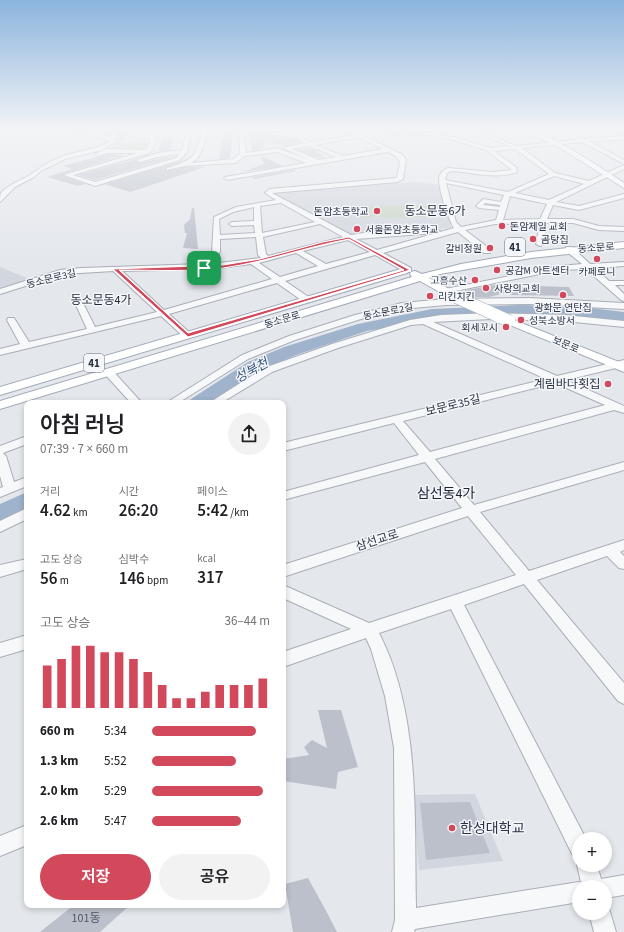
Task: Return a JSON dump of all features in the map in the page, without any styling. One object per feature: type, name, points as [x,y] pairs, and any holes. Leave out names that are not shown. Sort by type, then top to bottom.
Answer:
[{"type":"main road","points":[[603,172],[624,186]]},
{"type":"main road","name":"동소문로","points":[[517,247],[540,244],[624,239]]},
{"type":"main road","name":"동소문로","points":[[0,405],[420,272],[438,272],[498,259],[569,249],[624,245]]},
{"type":"main road","points":[[471,254],[490,250]]},
{"type":"main road","points":[[408,270],[420,272],[445,291]]},
{"type":"main road","name":"동소문로","points":[[0,391],[408,270]]},
{"type":"main road","name":"보문로","points":[[445,291],[509,321],[622,365]]},
{"type":"street","points":[[0,200],[13,186],[37,172]]},
{"type":"street","points":[[76,172],[67,175],[95,184],[133,172]]},
{"type":"street","points":[[227,178],[259,172]]},
{"type":"street","points":[[401,172],[400,179],[396,181],[279,189],[270,190],[268,193],[408,270]]},
{"type":"street","points":[[445,172],[443,181],[453,222],[459,229],[490,250]]},
{"type":"street","points":[[486,172],[511,174],[514,172]]},
{"type":"street","points":[[540,244],[544,221],[551,202],[613,172]]},
{"type":"street","points":[[499,222],[506,196],[554,174],[589,183]]},
{"type":"street","points":[[79,179],[93,175]]},
{"type":"street","points":[[443,181],[579,208],[624,196]]},
{"type":"street","points":[[204,268],[216,252],[216,218],[223,213],[281,201]]},
{"type":"street","points":[[257,206],[257,223],[262,255],[266,258]]},
{"type":"street","name":"동소문로","points":[[459,229],[499,222],[544,221],[573,221],[599,228],[624,228]]},
{"type":"street","points":[[217,236],[264,235],[322,222]]},
{"type":"street","points":[[232,224],[257,223]]},
{"type":"street","points":[[0,352],[163,312],[459,229]]},
{"type":"street","name":"동소문로3길","points":[[0,292],[63,272],[115,269],[204,268],[223,266],[266,258],[364,235],[459,229]]},
{"type":"street","name":"동소문로","points":[[569,249],[624,298]]},
{"type":"street","points":[[297,250],[325,267]]},
{"type":"street","points":[[252,261],[307,300]]},
{"type":"street","points":[[445,291],[560,268],[624,264]]},
{"type":"street","points":[[115,269],[188,335]]},
{"type":"street","points":[[607,284],[624,282]]},
{"type":"street","name":"동소문로2길","points":[[176,400],[245,357],[292,338],[402,306],[446,302],[529,301],[624,306]]},
{"type":"street","points":[[80,305],[92,330]]},
{"type":"street","points":[[219,400],[268,370],[356,339],[410,323],[491,316],[564,318],[624,324]]},
{"type":"street","points":[[11,320],[26,346]]},
{"type":"street","points":[[424,321],[620,408]]},
{"type":"street","points":[[337,324],[356,339]]},
{"type":"street","name":"보문로35길","points":[[286,446],[622,365]]},
{"type":"street","points":[[108,372],[130,400]]},
{"type":"street","points":[[286,495],[427,457],[620,408]]},
{"type":"street","points":[[396,419],[624,696]]},
{"type":"street","points":[[0,450],[24,441]]},
{"type":"street","points":[[0,456],[5,491],[24,483]]},
{"type":"street","name":"삼선교로","points":[[286,570],[471,510],[621,470]]},
{"type":"street","points":[[0,527],[24,515]]},
{"type":"street","points":[[286,659],[624,545]]},
{"type":"street","points":[[609,550],[624,564]]},
{"type":"street","points":[[0,572],[24,565]]},
{"type":"street","points":[[286,592],[370,631],[378,649],[393,696],[403,748],[404,926],[572,893]]},
{"type":"street","points":[[455,602],[572,833]]},
{"type":"street","points":[[0,650],[24,643]]},
{"type":"street","points":[[0,846],[24,836]]},
{"type":"street","points":[[612,887],[624,885]]},
{"type":"street","points":[[602,920],[605,932]]},
{"type":"shaded area","name":"돈암초등학교","points":[[417,182],[441,185],[451,228],[362,234],[351,237],[277,194],[278,191]]},
{"type":"shaded area","points":[[0,267],[29,279],[0,289]]},
{"type":"shaded area","name":"한성대학교","points":[[475,794],[503,861],[419,870],[413,795]]},
{"type":"green space","points":[[429,205],[434,207],[435,210],[426,209],[426,217],[392,218],[371,216],[371,218],[357,218],[355,207]]},
{"type":"building","points":[[61,172],[68,172],[63,174],[64,176],[85,184],[78,186],[47,177]]},
{"type":"building","points":[[87,172],[121,172],[95,180],[78,175]]},
{"type":"building","points":[[144,172],[189,172],[130,192],[105,184]]},
{"type":"building","points":[[278,172],[288,172],[255,179],[252,177]]},
{"type":"building","points":[[192,208],[194,208],[198,249],[183,248],[187,233],[185,233],[184,225],[190,219]]},
{"type":"building","points":[[494,285],[569,287],[574,296],[512,295],[510,292],[489,297],[474,297],[461,291]]},
{"type":"building","points":[[318,710],[341,710],[358,767],[338,772],[336,789],[286,781],[286,759],[309,755],[304,747],[312,740],[327,748]]},
{"type":"building","points":[[470,802],[490,853],[426,860],[420,803]]},
{"type":"building","points":[[308,878],[337,932],[293,932],[286,884]]},
{"type":"building","points":[[70,908],[127,908],[100,932],[40,932]]},
{"type":"waterway","points":[[203,400],[254,366],[290,351],[364,327],[432,314],[519,310],[582,312],[624,317]]},
{"type":"waterway","name":"성북천","points":[[0,514],[24,502]]},
{"type":"place","name":"돈암초등학교","points":[[377,211]]},
{"type":"place","name":"돈암제일 교회","points":[[502,226]]},
{"type":"place","name":"서울돈암초등학교","points":[[357,229]]},
{"type":"place","name":"곰탕집","points":[[533,239]]},
{"type":"place","name":"갈비정원","points":[[490,248]]},
{"type":"place","name":"카페로니","points":[[597,259]]},
{"type":"place","name":"공감M 아트센터","points":[[497,270]]},
{"type":"place","name":"고흥수산","points":[[475,280]]},
{"type":"place","name":"사랑의교회","points":[[486,288]]},
{"type":"place","name":"광화문 연탄집","points":[[563,295]]},
{"type":"place","name":"리킨치킨","points":[[430,296]]},
{"type":"place","name":"성북소방서","points":[[521,320]]},
{"type":"place","name":"회세꼬시","points":[[506,327]]},
{"type":"place","name":"계림바다횟집","points":[[608,384]]},
{"type":"place","name":"한성대학교","points":[[452,828]]},
{"type":"district","name":"동소문동6가","points":[[435,211]]},
{"type":"district","name":"동소문동4가","points":[[101,300]]},
{"type":"district","name":"삼선동4가","points":[[446,493]]},
{"type":"route","points":[[349,238],[408,270],[188,335],[115,269],[204,268],[261,260],[323,243],[349,238]]}]
